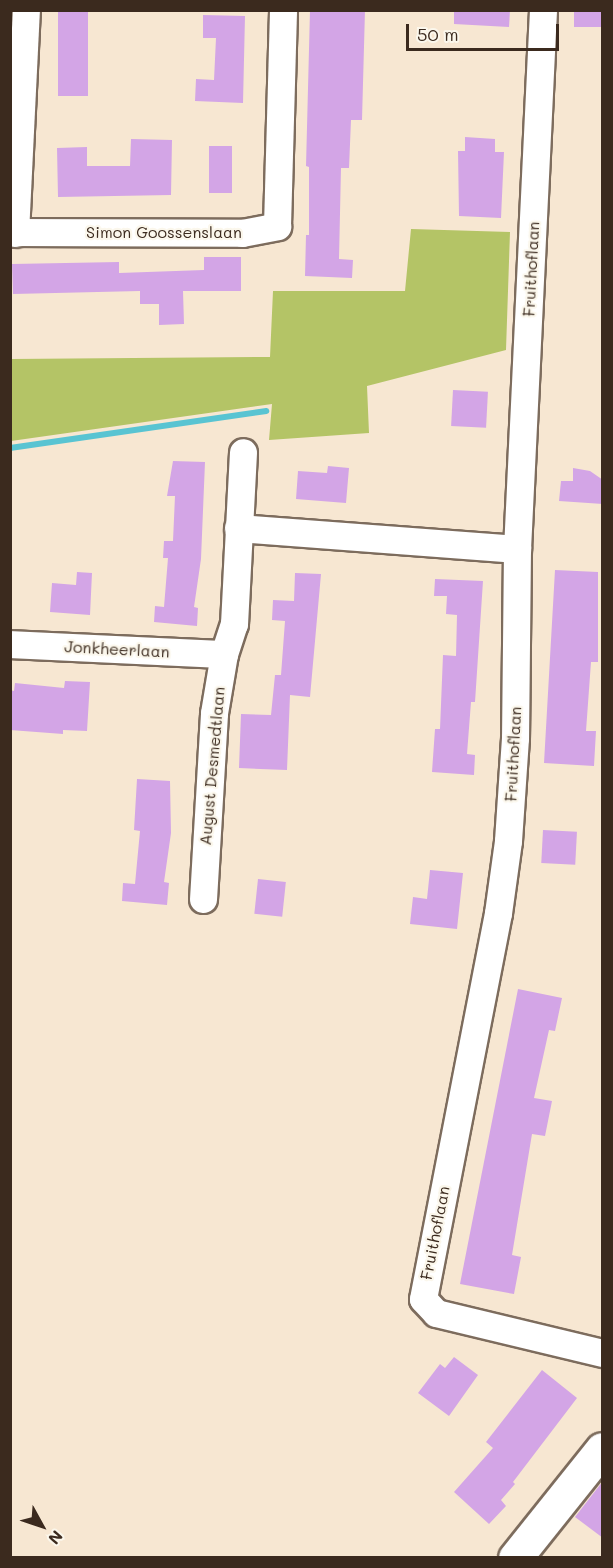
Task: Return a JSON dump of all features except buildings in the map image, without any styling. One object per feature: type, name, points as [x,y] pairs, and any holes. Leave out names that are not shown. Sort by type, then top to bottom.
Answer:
[{"type":"main road","points":[[515,1557],[603,1449]]},
{"type":"street","name":"Simon Goossenslaan","points":[[26,10],[13,232],[242,233],[277,226],[283,10]]},
{"type":"street","name":"Fruithoflaan","points":[[543,10],[517,549],[515,738],[508,841],[498,913],[423,1299],[428,1307],[447,1316],[603,1353]]},
{"type":"street","name":"August Desmedtlaan","points":[[203,899],[214,713],[224,654],[234,624],[243,452]]},
{"type":"street","points":[[238,528],[517,549]]},
{"type":"street","name":"Jonkheerlaan","points":[[10,644],[224,654]]},
{"type":"green space","points":[[411,229],[510,232],[506,350],[367,386],[369,433],[269,440],[272,404],[11,441],[11,359],[270,357],[273,291],[405,291]]},
{"type":"waterway","points":[[10,448],[266,411]]}]
